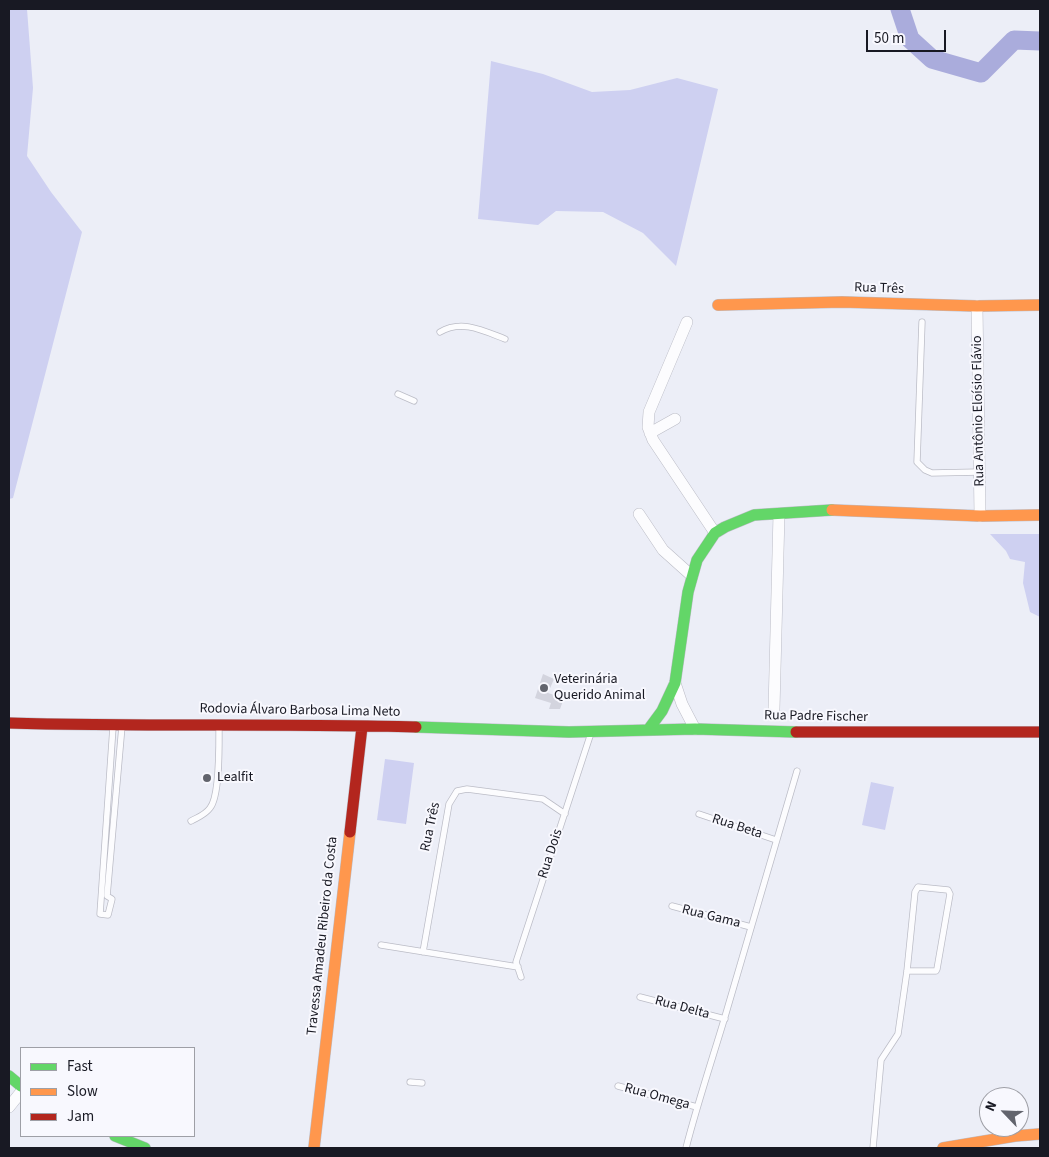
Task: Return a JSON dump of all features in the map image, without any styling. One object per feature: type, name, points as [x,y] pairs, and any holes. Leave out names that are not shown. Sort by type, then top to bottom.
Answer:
[{"type":"street","name":"Rua Três","points":[[718,305],[842,302],[977,306],[1040,305]]},
{"type":"street","name":"Rua Antônio Eloísio Flávio","points":[[977,306],[980,516]]},
{"type":"street","points":[[687,322],[649,412],[648,427],[650,433],[716,533]]},
{"type":"street","points":[[650,433],[675,419]]},
{"type":"street","points":[[648,730],[662,711],[676,684],[688,592],[697,560],[716,533],[725,527],[754,515],[830,510],[980,516],[1040,515]]},
{"type":"street","points":[[638,514],[663,550],[692,576]]},
{"type":"street","points":[[774,709],[779,514]]},
{"type":"street","points":[[676,684],[682,704],[695,729]]},
{"type":"street","name":"Rodovia Álvaro Barbosa Lima Neto","points":[[9,723],[220,724],[591,731]]},
{"type":"street","name":"Travessa Amadeu Ribeiro da Costa","points":[[314,1148],[362,726]]},
{"type":"street","name":"Rua Padre Fischer","points":[[591,731],[695,729],[801,732],[1040,732]]},
{"type":"street","points":[[9,1076],[20,1085]]},
{"type":"street","points":[[9,1107],[20,1093]]},
{"type":"street","points":[[943,1148],[1040,1134]]},
{"type":"street","points":[[118,1137],[145,1148]]},
{"type":"lane","points":[[922,322],[917,462],[925,470],[932,472],[979,472]]},
{"type":"lane","points":[[440,332],[455,326],[476,327],[505,340]]},
{"type":"lane","points":[[398,394],[414,401]]},
{"type":"lane","points":[[191,821],[205,814],[212,807],[216,795],[220,724]]},
{"type":"lane","points":[[118,725],[107,896],[112,899],[108,915],[100,914],[118,725]]},
{"type":"lane","name":"Rua Dois","points":[[521,977],[516,962],[591,731]]},
{"type":"lane","points":[[686,1148],[797,771]]},
{"type":"lane","name":"Rua Três","points":[[423,952],[449,804],[458,791],[467,789],[543,799],[565,814]]},
{"type":"lane","name":"Rua Beta","points":[[699,814],[776,840]]},
{"type":"lane","points":[[873,1148],[881,1060],[898,1034],[917,889],[948,890],[950,894],[938,969],[907,972]]},
{"type":"lane","name":"Rua Gama","points":[[672,906],[750,927]]},
{"type":"lane","points":[[381,945],[518,968]]},
{"type":"lane","name":"Rua Delta","points":[[640,997],[724,1019]]},
{"type":"lane","points":[[410,1082],[422,1083]]},
{"type":"lane","name":"Rua Omega","points":[[618,1086],[697,1107]]},
{"type":"shaded area","points":[[9,9],[27,9],[33,88],[27,156],[51,192],[82,232],[13,498],[9,499]]},
{"type":"shaded area","points":[[491,61],[543,74],[592,92],[630,90],[677,78],[718,89],[676,266],[643,233],[603,212],[556,211],[538,225],[478,219]]},
{"type":"shaded area","points":[[990,534],[1040,534],[1040,617],[1030,612],[1023,583],[1025,562],[1010,559],[1006,551]]},
{"type":"shaded area","points":[[385,759],[414,763],[406,824],[377,820]]},
{"type":"shaded area","points":[[871,782],[894,787],[885,830],[862,825]]},
{"type":"building","points":[[543,674],[554,679],[548,693],[564,698],[560,709],[549,709],[551,703],[535,698]]},
{"type":"waterway","points":[[900,9],[910,39],[932,59],[981,73],[1014,40],[1040,41]]},
{"type":"traffic: fast","points":[[648,730],[662,711],[675,683],[688,592],[697,560],[715,533],[754,515],[832,510]]},
{"type":"traffic: fast","points":[[416,727],[569,732],[695,729],[796,732]]},
{"type":"traffic: fast","points":[[9,1076],[20,1085]]},
{"type":"traffic: fast","points":[[118,1137],[145,1148]]},
{"type":"traffic: slow","points":[[718,305],[842,302],[977,306],[1040,305]]},
{"type":"traffic: slow","points":[[832,510],[980,516],[1040,515]]},
{"type":"traffic: slow","points":[[314,1148],[350,832]]},
{"type":"traffic: slow","points":[[943,1148],[1015,1136],[1040,1134]]},
{"type":"traffic: jam","points":[[9,723],[416,727]]},
{"type":"traffic: jam","points":[[350,832],[362,727]]},
{"type":"traffic: jam","points":[[796,732],[1040,732]]},
{"type":"place","name":"Veterinária Querido Animal","points":[[544,688]]},
{"type":"place","name":"Lealfit","points":[[207,778]]}]
